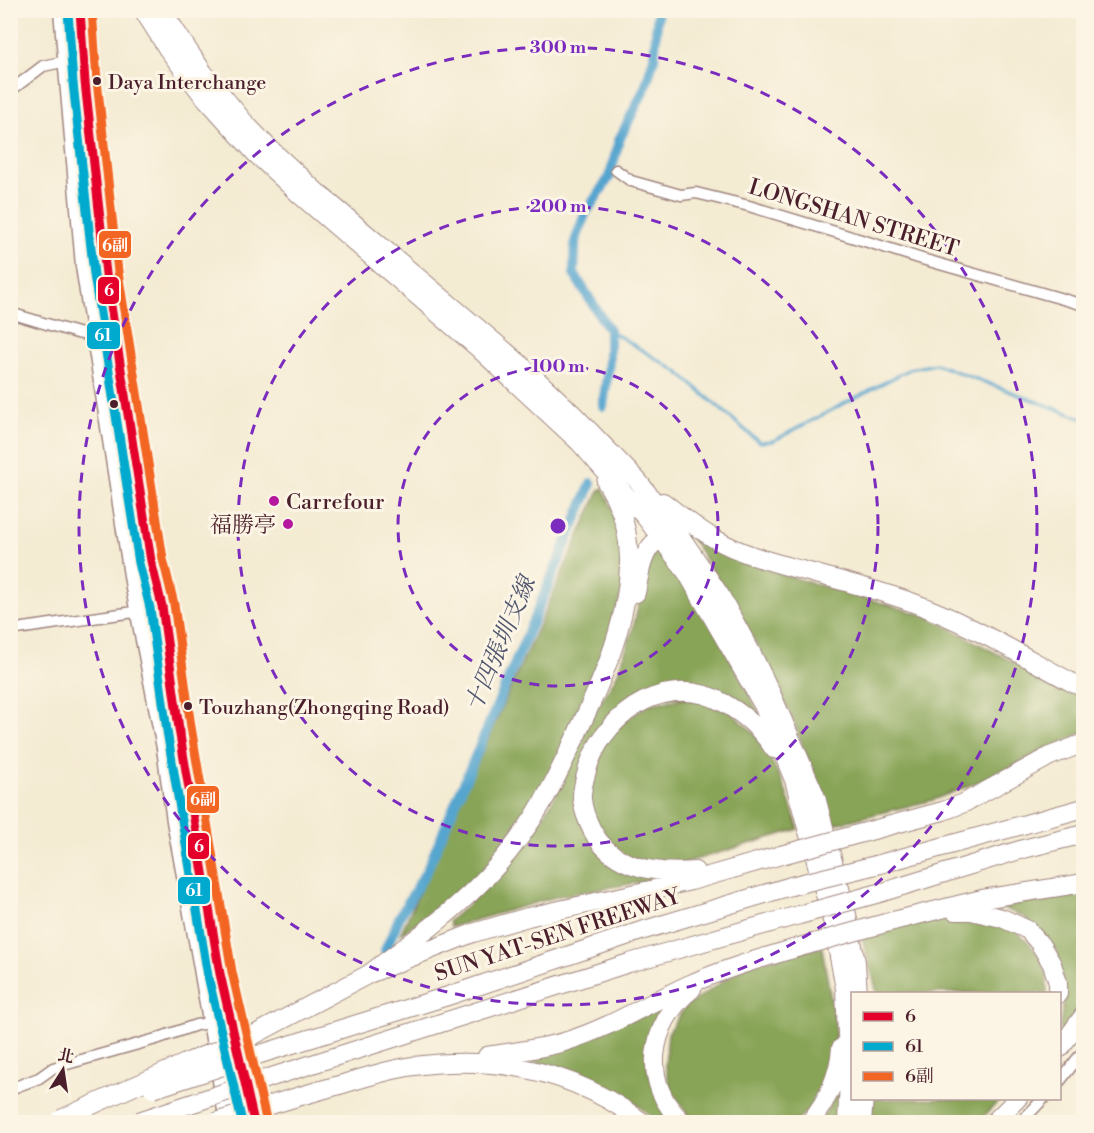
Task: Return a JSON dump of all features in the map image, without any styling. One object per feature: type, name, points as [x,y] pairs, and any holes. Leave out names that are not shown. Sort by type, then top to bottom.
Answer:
[{"type":"highway","points":[[143,10],[167,48],[216,112],[269,167],[478,348],[580,443],[668,532],[720,595],[776,703],[816,797],[847,915],[855,962],[868,992]]},
{"type":"highway","points":[[162,10],[203,72],[266,145],[318,193],[518,362],[638,481],[686,520],[716,540],[772,562],[874,589],[960,622],[1083,687]]},
{"type":"highway","points":[[369,974],[432,928],[464,900],[496,867],[525,830],[547,797],[604,673],[617,634],[627,586],[629,559],[627,536],[611,490],[580,443]]},
{"type":"highway","points":[[638,481],[668,532],[687,573],[763,705],[794,780],[852,992]]},
{"type":"highway","points":[[587,713],[614,665],[623,643],[646,553],[668,532]]},
{"type":"highway","points":[[733,868],[672,873],[645,869],[614,857],[597,839],[586,818],[582,798],[585,777],[599,744],[615,723],[641,702],[659,695],[693,692],[713,697],[748,718],[760,729],[794,780]]},
{"type":"highway","points":[[56,1121],[190,1061],[250,1037],[369,974],[473,933],[528,917],[691,881],[943,811],[964,803],[1050,756],[1083,742]]},
{"type":"highway","name":"SUN YAT-SEN FREEWAY","points":[[56,1121],[451,995],[641,931],[790,886],[876,865],[1083,808]]},
{"type":"highway","points":[[136,1121],[629,963],[883,892],[1023,849],[1083,834]]},
{"type":"highway","points":[[450,1063],[564,1042],[604,1027],[716,973],[796,948],[932,910],[982,899],[1083,883]]},
{"type":"highway","points":[[932,910],[971,911],[1002,918],[1028,930],[1052,964],[1058,983],[1058,992]]},
{"type":"highway","points":[[852,992],[855,962]]},
{"type":"highway","points":[[683,1122],[668,1107],[659,1089],[654,1058],[658,1037],[670,1011],[689,991],[716,973]]},
{"type":"highway","points":[[810,1122],[823,1106],[832,1085],[851,997]]},
{"type":"highway","points":[[1061,1045],[1083,1015]]},
{"type":"highway","points":[[848,1122],[851,1021]]},
{"type":"highway","points":[[215,1122],[259,1115],[368,1076],[412,1066],[491,1063],[548,1074],[597,1093],[642,1122]]},
{"type":"highway","points":[[862,1122],[864,1100]]},
{"type":"highway","points":[[994,1122],[1016,1100]]},
{"type":"main road","points":[[63,10],[84,266],[94,336],[138,609],[165,748],[175,821],[228,1122]]},
{"type":"main road","points":[[80,10],[106,274],[151,561],[162,606],[179,729],[220,974],[230,1020],[259,1115]]},
{"type":"main road","points":[[79,213],[99,210]]},
{"type":"street","points":[[10,91],[43,66],[67,61]]},
{"type":"street","name":"LONGSHAN STREET","points":[[616,170],[632,181],[681,195],[696,193],[749,206],[848,235],[922,260],[1083,305]]},
{"type":"street","points":[[10,313],[76,333],[94,336]]},
{"type":"street","points":[[10,630],[162,606]]},
{"type":"street","points":[[10,1089],[39,1078],[53,1068],[156,1039],[196,1025],[230,1020]]},
{"type":"street","points":[[1061,1078],[1083,1050]]},
{"type":"street","points":[[1021,1122],[1042,1100]]},
{"type":"green space","points":[[603,488],[613,509],[625,576],[613,627],[546,783],[479,875],[400,935],[598,493]]},
{"type":"green space","points":[[684,526],[715,549],[788,576],[927,616],[1067,691],[1083,697],[1083,733],[986,779],[933,800],[831,825],[780,690],[740,616]]},
{"type":"green space","points":[[662,547],[712,623],[763,721],[726,701],[649,695],[595,741],[582,825],[654,880],[559,896],[451,927],[449,921],[469,904],[528,843],[562,784],[589,722],[617,675],[632,632],[652,557]]},
{"type":"green space","points":[[681,699],[705,701],[732,713],[760,739],[782,781],[799,829],[671,867],[620,856],[590,826],[590,764],[613,730],[649,704]]},
{"type":"green space","points":[[1083,880],[1083,1001],[1062,1031],[1061,1019],[1065,996],[1057,951],[1024,917],[992,904]]},
{"type":"green space","points":[[941,913],[1009,924],[1040,957],[1047,975],[1047,992],[877,992],[861,934]]},
{"type":"green space","points":[[822,947],[836,1029],[832,1060],[815,1103],[796,1122],[701,1122],[687,1114],[671,1090],[665,1065],[668,1033],[685,1007],[747,965]]},
{"type":"green space","points":[[655,1007],[659,1011],[648,1045],[648,1072],[678,1122],[657,1122],[632,1100],[576,1070],[528,1061],[528,1055]]},
{"type":"green space","points":[[843,1085],[840,1122],[819,1122]]},
{"type":"green space","points":[[872,1100],[1000,1100],[978,1122],[872,1122]]},
{"type":"waterway","name":"十四張圳支線","points":[[603,406],[609,362],[609,330],[574,274],[575,242],[585,214],[610,176],[619,140],[645,88],[654,58],[658,10]]},
{"type":"waterway","points":[[609,330],[678,372],[759,442],[773,441],[910,369],[936,364],[1084,419]]},
{"type":"waterway","name":"十四張圳支線","points":[[385,951],[400,916],[427,870],[591,483]]},
{"type":"transit line","name":"6","points":[[80,10],[85,82],[106,274],[151,561],[162,606],[179,729],[220,974],[254,1122]]},
{"type":"transit line","name":"6副","points":[[92,10],[97,81],[118,272],[163,559],[174,604],[191,727],[232,972],[266,1119]]},
{"type":"transit line","name":"61","points":[[68,11],[73,83],[94,275],[139,563],[150,608],[167,731],[208,976],[242,1122]]},
{"type":"place","name":"Daya Interchange","points":[[97,81]]},
{"type":"place","name":"Carrefour","points":[[274,501]]},
{"type":"place","name":"福勝亭","points":[[288,524]]},
{"type":"place","name":"Touzhang(Zhongqing Road)","points":[[188,706]]}]
